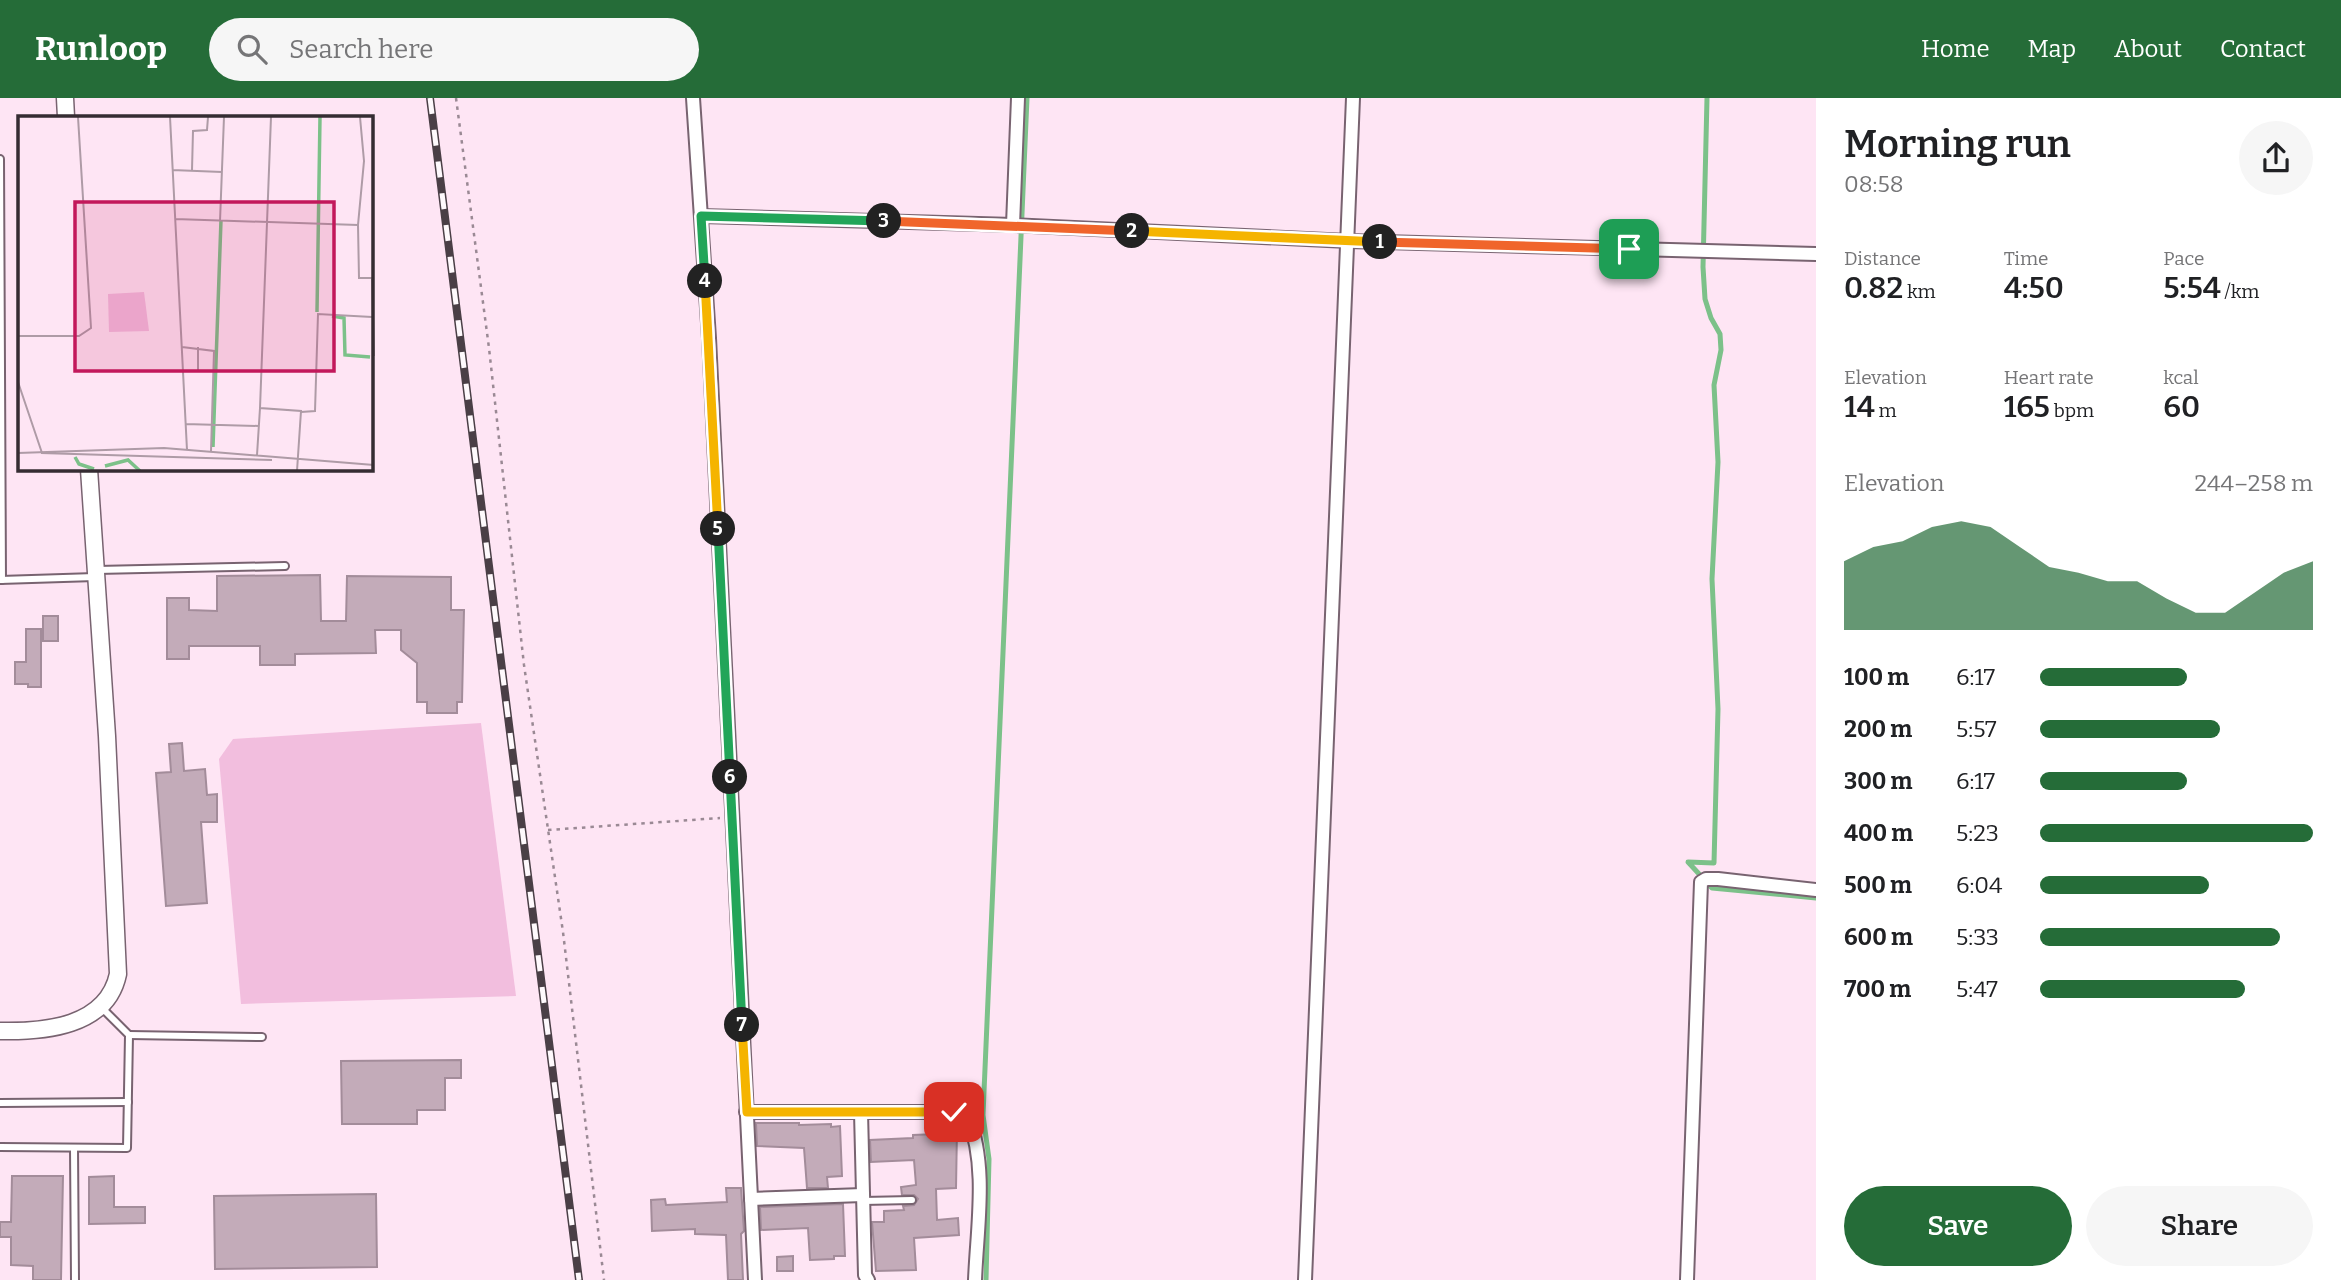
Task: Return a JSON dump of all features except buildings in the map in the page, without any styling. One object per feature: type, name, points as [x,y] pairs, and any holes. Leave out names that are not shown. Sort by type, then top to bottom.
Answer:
[{"type":"street","points":[[65,98],[66,116]]},
{"type":"street","points":[[693,98],[709,338],[755,1280]]},
{"type":"street","points":[[1013,225],[1018,98]]},
{"type":"street","points":[[1305,1280],[1353,98]]},
{"type":"street","points":[[701,216],[1013,225],[1348,241],[1816,254]]},
{"type":"street","points":[[0,1031],[61,1027],[101,1006],[117,980],[119,965],[107,736],[89,471]]},
{"type":"street","points":[[1688,1280],[1701,882],[1706,878],[1816,890]]},
{"type":"street","points":[[747,1112],[954,1112],[968,1117],[975,1135],[979,1189],[975,1280]]},
{"type":"street","points":[[861,1112],[865,1275],[868,1280]]},
{"type":"street","points":[[751,1199],[863,1198]]},
{"type":"lane","points":[[0,159],[1,580],[95,573],[285,566]]},
{"type":"lane","points":[[0,1147],[127,1148],[129,1035],[101,1006]]},
{"type":"lane","points":[[129,1035],[262,1037]]},
{"type":"lane","points":[[0,1103],[128,1102]]},
{"type":"lane","points":[[74,1148],[75,1280]]},
{"type":"lane","points":[[863,1198],[912,1200]]},
{"type":"path","points":[[456,98],[489,348],[524,665],[563,932],[604,1280]]},
{"type":"path","points":[[548,830],[732,817]]},
{"type":"shaded area","points":[[481,723],[516,996],[241,1004],[219,759],[233,739]]},
{"type":"waterway","points":[[986,1280],[989,1159],[983,1115],[1027,98]]},
{"type":"waterway","points":[[1707,98],[1703,267],[1705,299],[1720,334],[1721,350],[1714,385],[1718,462],[1712,579],[1718,709],[1714,863],[1688,862],[1712,888],[1816,898]]},
{"type":"railway","points":[[430,98],[579,1280]]},
{"type":"route","points":[[954,1112],[747,1112],[701,216],[1629,249]]}]
